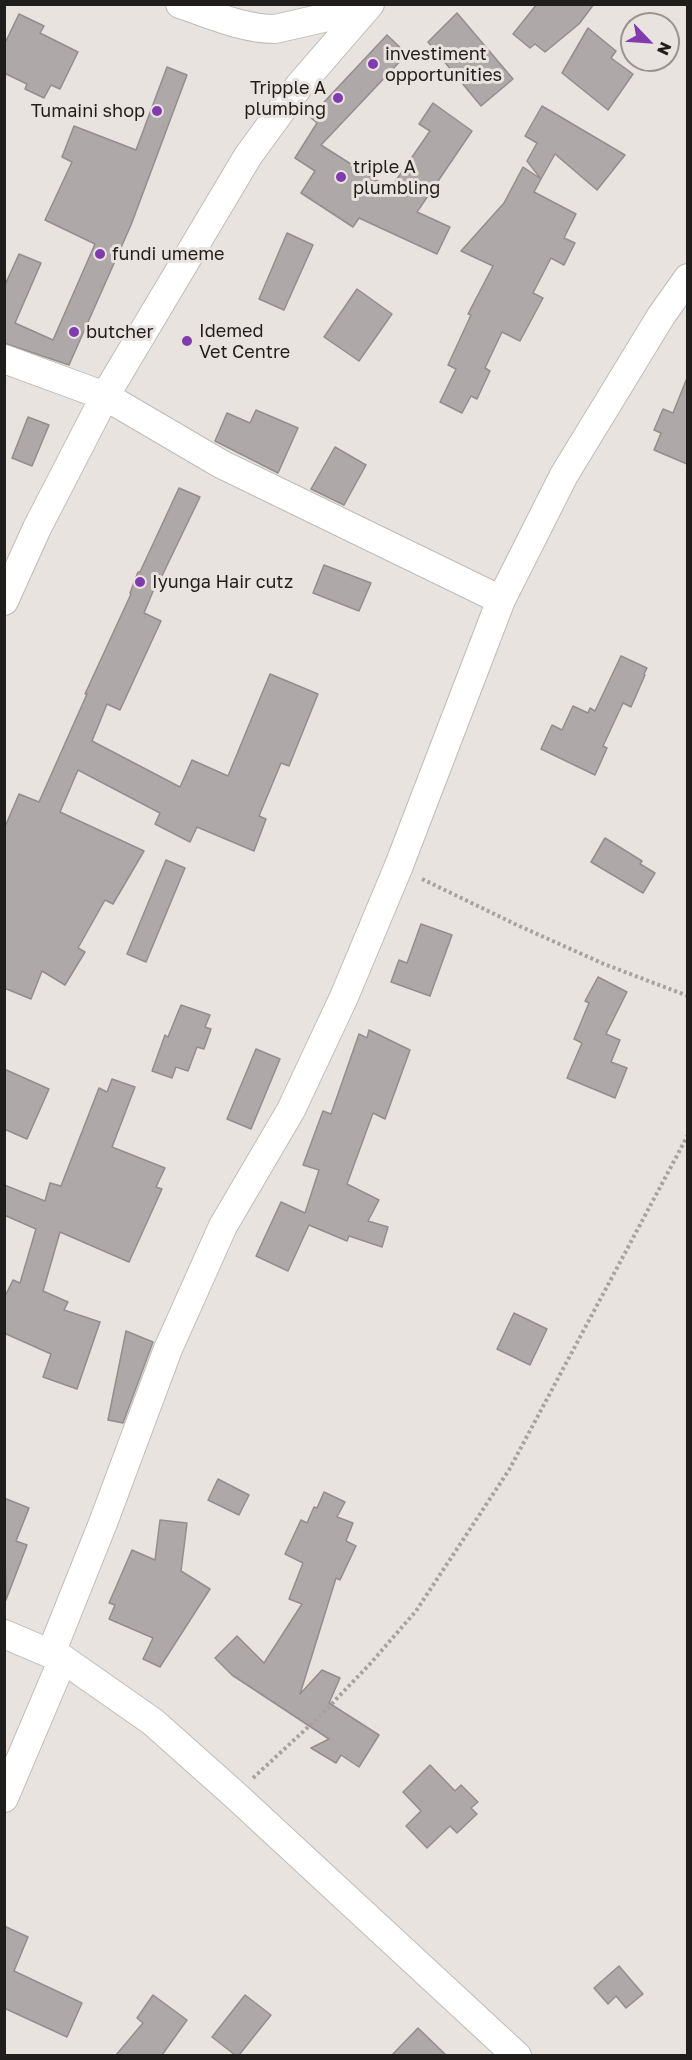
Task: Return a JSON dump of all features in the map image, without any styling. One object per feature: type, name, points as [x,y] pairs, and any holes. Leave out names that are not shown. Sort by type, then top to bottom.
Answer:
[{"type":"street","points":[[180,4],[236,23],[265,29],[275,29],[369,6]]},
{"type":"street","points":[[4,601],[37,528],[105,396],[248,156],[299,86],[369,6]]},
{"type":"street","points":[[4,1798],[172,1339],[223,1226],[291,1110],[344,997],[398,868],[501,600],[564,475],[661,316],[687,278]]},
{"type":"street","points":[[4,358],[105,396],[221,464],[501,600]]},
{"type":"street","points":[[4,1634],[57,1656],[153,1722],[516,2055]]},
{"type":"path","points":[[398,868],[604,964],[687,996]]},
{"type":"path","points":[[235,1795],[320,1716],[369,1665],[423,1602],[509,1470],[687,1135]]},
{"type":"building","points":[[537,4],[594,4],[579,24],[545,52],[535,44],[530,48],[513,34]]},
{"type":"building","points":[[457,13],[513,79],[481,106],[428,42]]},
{"type":"building","points":[[19,14],[44,26],[40,33],[78,52],[60,89],[51,85],[44,98],[25,89],[27,84],[4,73],[4,45]]},
{"type":"building","points":[[588,28],[616,51],[611,58],[620,65],[620,72],[633,74],[608,110],[562,73]]},
{"type":"building","points":[[387,35],[407,54],[321,145],[390,189],[430,131],[419,124],[433,103],[472,131],[417,212],[450,227],[437,254],[359,218],[353,227],[301,193],[315,171],[295,158],[317,123],[310,117]]},
{"type":"building","points":[[167,67],[187,75],[131,225],[69,365],[4,343],[4,287],[19,254],[41,263],[15,323],[53,340],[95,244],[45,220],[72,162],[62,157],[74,126],[136,150]]},
{"type":"building","points":[[542,106],[625,155],[597,190],[555,154],[541,179],[527,161],[537,143],[525,136]]},
{"type":"building","points":[[523,167],[541,179],[534,192],[576,214],[564,238],[575,243],[564,265],[551,258],[533,293],[543,298],[520,341],[502,332],[485,368],[490,371],[477,399],[471,396],[462,413],[440,402],[456,369],[448,365],[471,315],[468,314],[493,266],[461,251],[504,203]]},
{"type":"building","points":[[287,233],[313,245],[284,310],[259,299]]},
{"type":"building","points":[[357,289],[392,314],[359,361],[324,337]]},
{"type":"building","points":[[687,378],[687,464],[654,450],[661,433],[654,430],[663,409],[673,413]]},
{"type":"building","points":[[256,410],[298,428],[278,473],[215,441],[227,413],[250,423]]},
{"type":"building","points":[[28,417],[49,425],[32,466],[12,458]]},
{"type":"building","points":[[335,447],[366,465],[344,505],[311,489]]},
{"type":"building","points":[[179,488],[200,497],[161,578],[159,577],[144,613],[161,621],[120,710],[107,704],[92,741],[180,787],[192,760],[228,776],[270,674],[318,694],[289,766],[281,763],[259,816],[266,819],[254,851],[197,827],[190,842],[155,824],[160,813],[78,770],[60,812],[144,851],[113,904],[105,900],[78,948],[85,952],[65,985],[42,971],[31,999],[4,988],[4,829],[19,794],[39,802],[131,594],[138,572]]},
{"type":"building","points":[[324,565],[371,583],[359,611],[313,593]]},
{"type":"building","points":[[621,656],[647,668],[631,707],[623,703],[603,746],[607,748],[595,775],[541,749],[552,725],[562,730],[573,706],[588,713],[590,708],[595,711]]},
{"type":"building","points":[[605,838],[642,861],[640,864],[655,873],[643,893],[591,862]]},
{"type":"building","points":[[166,860],[185,868],[146,962],[127,954]]},
{"type":"building","points":[[421,924],[452,935],[430,996],[391,982],[399,960],[407,963]]},
{"type":"building","points":[[598,977],[627,992],[606,1034],[620,1040],[611,1062],[627,1068],[615,1098],[567,1078],[582,1043],[574,1039],[589,1003],[585,1001]]},
{"type":"building","points":[[181,1005],[210,1015],[205,1027],[211,1029],[204,1049],[197,1047],[188,1071],[176,1067],[172,1078],[152,1071],[165,1035],[168,1037]]},
{"type":"building","points":[[369,1030],[410,1050],[385,1119],[373,1113],[347,1184],[379,1200],[368,1221],[388,1227],[382,1247],[349,1236],[347,1241],[309,1225],[288,1271],[256,1256],[281,1202],[305,1213],[319,1170],[303,1165],[323,1111],[331,1114],[359,1034],[367,1038]]},
{"type":"building","points":[[256,1049],[280,1059],[251,1129],[227,1119]]},
{"type":"building","points":[[4,1069],[49,1089],[27,1139],[4,1129]]},
{"type":"building","points":[[112,1079],[135,1087],[112,1147],[165,1168],[156,1187],[162,1189],[129,1262],[60,1232],[43,1291],[68,1302],[64,1310],[100,1322],[77,1389],[43,1377],[51,1354],[4,1333],[4,1298],[13,1280],[20,1283],[36,1229],[4,1215],[4,1185],[45,1201],[50,1183],[61,1186],[99,1088],[107,1092]]},
{"type":"building","points":[[514,1313],[547,1329],[530,1365],[497,1349]]},
{"type":"building","points":[[126,1331],[153,1342],[123,1423],[108,1420]]},
{"type":"building","points":[[218,1479],[249,1495],[239,1515],[208,1500]]},
{"type":"building","points":[[324,1492],[345,1502],[337,1517],[353,1523],[346,1541],[356,1546],[340,1580],[336,1578],[300,1694],[322,1670],[340,1678],[329,1703],[379,1735],[359,1767],[341,1755],[336,1763],[311,1748],[329,1739],[232,1675],[215,1658],[237,1636],[264,1663],[302,1604],[289,1599],[303,1563],[285,1554],[301,1520],[307,1523]]},
{"type":"building","points":[[4,1498],[29,1508],[16,1541],[27,1545],[6,1600]]},
{"type":"building","points":[[160,1520],[187,1523],[181,1571],[210,1589],[160,1667],[143,1659],[153,1638],[109,1619],[115,1605],[109,1603],[132,1550],[155,1560]]},
{"type":"building","points":[[430,1765],[455,1791],[461,1785],[478,1802],[471,1808],[477,1814],[457,1833],[450,1826],[427,1848],[406,1826],[421,1811],[403,1792]]},
{"type":"building","points":[[4,1926],[28,1937],[14,1971],[82,2003],[67,2037],[4,2008]]},
{"type":"building","points":[[619,1966],[643,1994],[626,2008],[616,1996],[608,2004],[594,1988]]},
{"type":"building","points":[[153,1995],[187,2020],[162,2055],[116,2055],[143,2023],[137,2018]]},
{"type":"building","points":[[245,1995],[271,2015],[239,2055],[235,2055],[212,2037]]},
{"type":"building","points":[[418,2028],[446,2055],[392,2055]]},
{"type":"place","name":"investiment opportunities","points":[[373,64]]},
{"type":"place","name":"Tripple A plumbing","points":[[338,98]]},
{"type":"place","name":"Tumaini shop","points":[[157,111]]},
{"type":"place","name":"triple A plumbling","points":[[341,177]]},
{"type":"place","name":"fundi umeme","points":[[100,254]]},
{"type":"place","name":"butcher","points":[[74,332]]},
{"type":"place","name":"Idemed Vet Centre","points":[[187,341]]},
{"type":"place","name":"Iyunga Hair cutz","points":[[140,582]]}]
